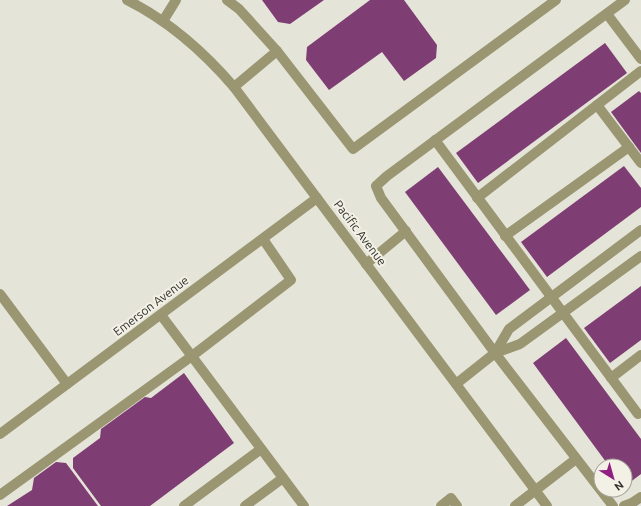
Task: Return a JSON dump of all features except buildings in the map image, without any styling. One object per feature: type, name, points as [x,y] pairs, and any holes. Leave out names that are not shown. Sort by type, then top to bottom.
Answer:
[{"type":"street","name":"Pacific Avenue","points":[[127,0],[162,21],[189,41],[215,65],[234,87],[547,506]]},
{"type":"street","points":[[162,21],[176,0]]},
{"type":"street","points":[[226,0],[239,9],[277,51],[352,149],[556,0]]},
{"type":"street","points":[[613,506],[495,353],[381,198],[376,186],[435,140],[625,0]]},
{"type":"street","points":[[607,14],[641,59]]},
{"type":"street","points":[[234,87],[277,51]]},
{"type":"street","points":[[477,198],[641,71]]},
{"type":"street","points":[[597,104],[641,163]]},
{"type":"street","points":[[435,140],[551,298],[640,415]]},
{"type":"street","points":[[505,236],[629,147]]},
{"type":"street","name":"Emerson Avenue","points":[[0,434],[317,198]]},
{"type":"street","points":[[495,353],[509,329],[641,230]]},
{"type":"street","points":[[366,264],[406,231]]},
{"type":"street","points":[[0,495],[192,356],[291,280],[262,239]]},
{"type":"street","points":[[456,384],[495,353],[520,344],[641,256]]},
{"type":"street","points":[[0,294],[67,384]]},
{"type":"street","points":[[161,314],[304,506]]},
{"type":"street","points":[[611,378],[641,355]]},
{"type":"street","points":[[184,506],[262,449]]},
{"type":"street","points":[[515,506],[576,459]]},
{"type":"street","points":[[245,506],[283,478]]},
{"type":"street","points":[[624,506],[641,497]]},
{"type":"street","points":[[441,506],[451,498],[457,506]]}]
